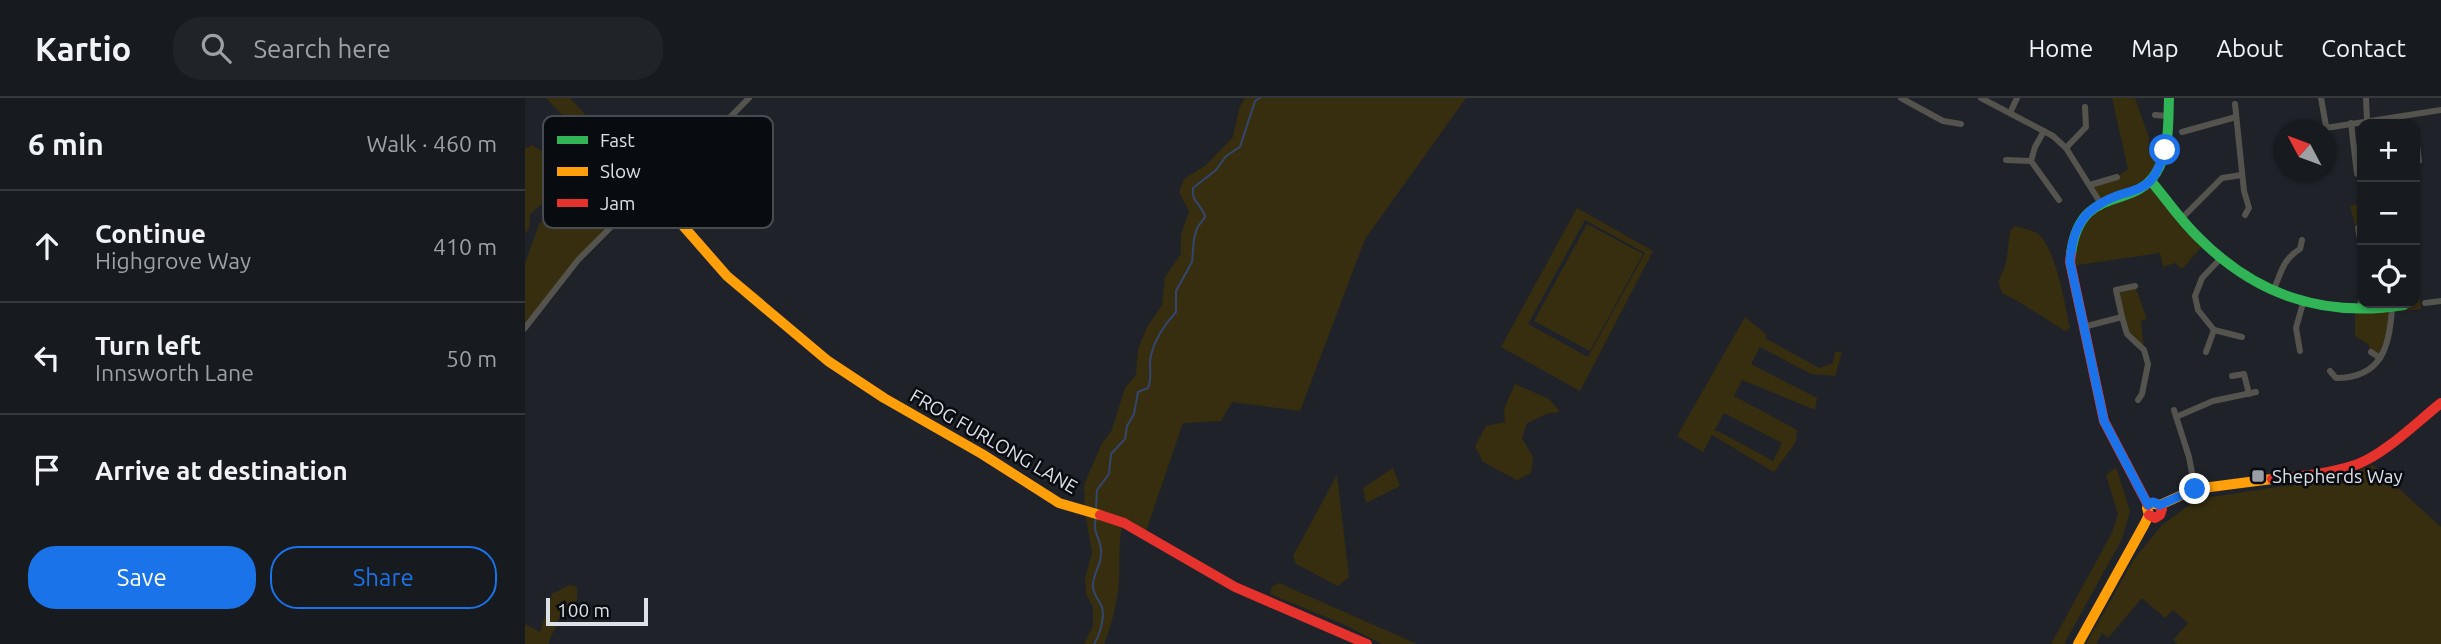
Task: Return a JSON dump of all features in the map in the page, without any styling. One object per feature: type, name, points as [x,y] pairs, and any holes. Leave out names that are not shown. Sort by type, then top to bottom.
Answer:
[{"type":"street","points":[[732,116],[750,98]]},
{"type":"street","points":[[1901,98],[1943,121],[1961,124]]},
{"type":"street","points":[[1982,98],[2044,131],[2066,148],[2101,204]]},
{"type":"street","points":[[2010,113],[2017,98]]},
{"type":"street","points":[[2169,98],[2162,161],[2151,181],[2139,189],[2101,204],[2087,214],[2076,228],[2071,244],[2070,262],[2104,421],[2148,510],[2155,517],[2160,514],[2160,505],[2195,489],[2324,473],[2360,463],[2384,448],[2441,403]]},
{"type":"street","points":[[2321,98],[2325,119]]},
{"type":"street","points":[[2366,98],[2367,119]]},
{"type":"street","points":[[2235,104],[2244,191],[2253,208],[2245,215]]},
{"type":"street","points":[[2066,148],[2086,127],[2085,107]]},
{"type":"street","points":[[2375,119],[2441,110]]},
{"type":"street","points":[[2413,114],[2414,119]]},
{"type":"street","points":[[2155,115],[2168,116]]},
{"type":"street","points":[[2182,132],[2236,117]]},
{"type":"street","points":[[2336,125],[2357,122]]},
{"type":"street","points":[[1952,123],[1952,131]]},
{"type":"street","points":[[2348,168],[2357,170],[2351,123]]},
{"type":"street","points":[[2031,161],[2035,146],[2044,131]]},
{"type":"street","points":[[2006,160],[2031,161],[2058,191],[2059,200]]},
{"type":"street","points":[[2182,219],[2215,183],[2222,178],[2242,175]]},
{"type":"street","points":[[2090,186],[2117,177]]},
{"type":"street","points":[[2151,181],[2182,219],[2221,258],[2303,303],[2334,309],[2360,308]]},
{"type":"street","points":[[525,328],[578,260],[610,228]]},
{"type":"street","name":"FROG FURLONG LANE","points":[[685,228],[727,276],[828,361],[884,398],[982,454],[1059,503],[1103,516],[1145,534],[1235,587],[1367,644]]},
{"type":"street","points":[[2274,289],[2290,255],[2302,251],[2302,240]]},
{"type":"street","points":[[2221,258],[2202,278],[2195,296],[2198,310],[2214,330],[2242,337]]},
{"type":"street","points":[[2107,292],[2135,286]]},
{"type":"street","points":[[2116,290],[2127,334],[2144,351],[2148,364],[2140,397],[2150,398]]},
{"type":"street","points":[[2430,300],[2441,301]]},
{"type":"street","points":[[2300,351],[2293,329],[2303,303]]},
{"type":"street","points":[[2330,371],[2336,378],[2352,378],[2371,368],[2380,358],[2391,335],[2392,308]]},
{"type":"street","points":[[2083,327],[2122,317]]},
{"type":"street","points":[[2232,335],[2236,325]]},
{"type":"street","points":[[2206,352],[2214,330]]},
{"type":"street","points":[[2371,352],[2380,358]]},
{"type":"street","points":[[2195,489],[2189,457],[2175,414],[2213,401],[2253,393],[2244,374],[2232,376]]},
{"type":"street","points":[[2330,386],[2336,378]]},
{"type":"street","points":[[2078,644],[2148,510]]},
{"type":"shaded area","points":[[546,98],[570,98],[587,116],[563,116]]},
{"type":"shaded area","points":[[1245,98],[1466,98],[1365,239],[1300,411],[1232,402],[1221,421],[1183,423],[1145,534],[1123,523],[1117,595],[1104,644],[1084,644],[1093,626],[1093,607],[1086,594],[1085,578],[1092,553],[1085,512],[1084,485],[1102,443],[1111,432],[1125,388],[1136,375],[1138,349],[1147,327],[1162,305],[1165,277],[1181,254],[1181,235],[1189,211],[1179,192],[1184,179],[1206,165],[1233,137],[1239,109]]},
{"type":"shaded area","points":[[2112,98],[2135,98],[2149,138],[2148,153],[2152,155],[2167,133],[2151,181],[2204,244],[2182,269],[2175,263],[2163,267],[2160,253],[2071,266],[2076,228],[2101,204],[2090,185],[2117,177],[2128,169]]},
{"type":"shaded area","points":[[532,145],[543,152],[543,203],[530,214],[529,229],[525,233],[525,147]]},
{"type":"shaded area","points":[[2357,204],[2357,232],[2350,206]]},
{"type":"shaded area","points":[[1577,208],[1653,251],[1580,391],[1501,347]],"holes":[[[1585,220],[1645,253],[1588,357],[1528,324]]]},
{"type":"shaded area","points":[[543,221],[543,228],[613,228],[578,260],[525,328],[525,264],[539,224]]},
{"type":"shaded area","points":[[1587,224],[1643,254],[1590,351],[1534,321]]},
{"type":"shaded area","points":[[2015,226],[2037,233],[2044,240],[2059,278],[2070,328],[2065,331],[2002,293],[1998,282],[2006,264],[2010,231]]},
{"type":"shaded area","points":[[2135,286],[2147,319],[2141,321],[2144,350],[2127,334],[2116,290]]},
{"type":"shaded area","points":[[2420,300],[2421,309],[2392,312],[2380,358],[2371,352],[2368,344],[2355,336],[2355,308],[2420,308]]},
{"type":"shaded area","points":[[1745,317],[1767,335],[1765,338],[1819,368],[1833,363],[1835,352],[1842,352],[1835,376],[1811,374],[1760,347],[1751,364],[1817,398],[1815,410],[1742,380],[1734,396],[1797,430],[1796,442],[1774,472],[1712,435],[1703,452],[1677,436]],"holes":[[[1724,413],[1782,443],[1773,461],[1714,431]]]},
{"type":"shaded area","points":[[1515,384],[1549,399],[1560,412],[1546,414],[1527,423],[1522,438],[1533,457],[1531,473],[1517,480],[1483,462],[1475,446],[1486,426],[1505,422],[1504,409]]},
{"type":"shaded area","points":[[2373,465],[2441,527],[2441,644],[2178,644],[2173,640],[2188,623],[2173,610],[2165,618],[2142,598],[2108,638],[2102,633],[2096,644],[2086,644],[2134,559],[2162,525],[2197,499],[2338,478]]},
{"type":"shaded area","points":[[2116,467],[2130,511],[2122,539],[2064,644],[2051,644],[2112,533],[2118,514],[2106,475]]},
{"type":"shaded area","points":[[1393,468],[1400,486],[1366,503],[1363,488]]},
{"type":"shaded area","points":[[1337,475],[1349,577],[1338,586],[1296,564],[1293,556]]},
{"type":"shaded area","points":[[1279,583],[1417,644],[1382,644],[1343,624],[1270,594],[1272,587]]},
{"type":"shaded area","points":[[569,585],[577,587],[577,600],[559,618],[548,644],[525,644],[525,624],[540,632],[552,594]]},
{"type":"waterway","points":[[1096,509],[1097,490],[1109,474],[1111,454],[1125,439],[1138,392],[1148,388],[1153,349],[1161,332],[1176,312],[1176,291],[1192,262],[1197,228],[1205,217],[1195,201],[1193,188],[1216,170],[1226,156],[1240,147],[1255,101],[1260,98]]},
{"type":"waterway","points":[[1094,644],[1103,616],[1093,587],[1101,555],[1095,527],[1096,518]]},
{"type":"traffic: fast","points":[[2071,254],[2076,232],[2085,217],[2096,207],[2134,192],[2156,173],[2166,146],[2169,98]]},
{"type":"traffic: fast","points":[[2151,181],[2199,238],[2244,275],[2293,298],[2319,305],[2357,308]]},
{"type":"traffic: slow","points":[[685,228],[727,276],[828,361],[884,398],[982,454],[1059,503],[1100,515]]},
{"type":"traffic: slow","points":[[2078,644],[2144,525],[2149,515],[2147,508],[2150,503],[2160,505],[2195,489],[2272,479]]},
{"type":"traffic: jam","points":[[2071,254],[2070,262],[2104,421],[2148,505]]},
{"type":"traffic: jam","points":[[2272,479],[2305,476],[2358,464],[2390,445],[2441,403]]},
{"type":"traffic: jam","points":[[2149,515],[2155,518],[2160,515],[2160,505]]},
{"type":"traffic: jam","points":[[1100,515],[1124,523],[1235,587],[1367,644]]},
{"type":"place","name":"Shepherds Way","points":[[2258,476]]},
{"type":"route","points":[[2165,150],[2151,181],[2139,189],[2114,197],[2087,214],[2076,228],[2071,244],[2070,262],[2104,421],[2148,505],[2153,502],[2160,505],[2195,489]]}]
